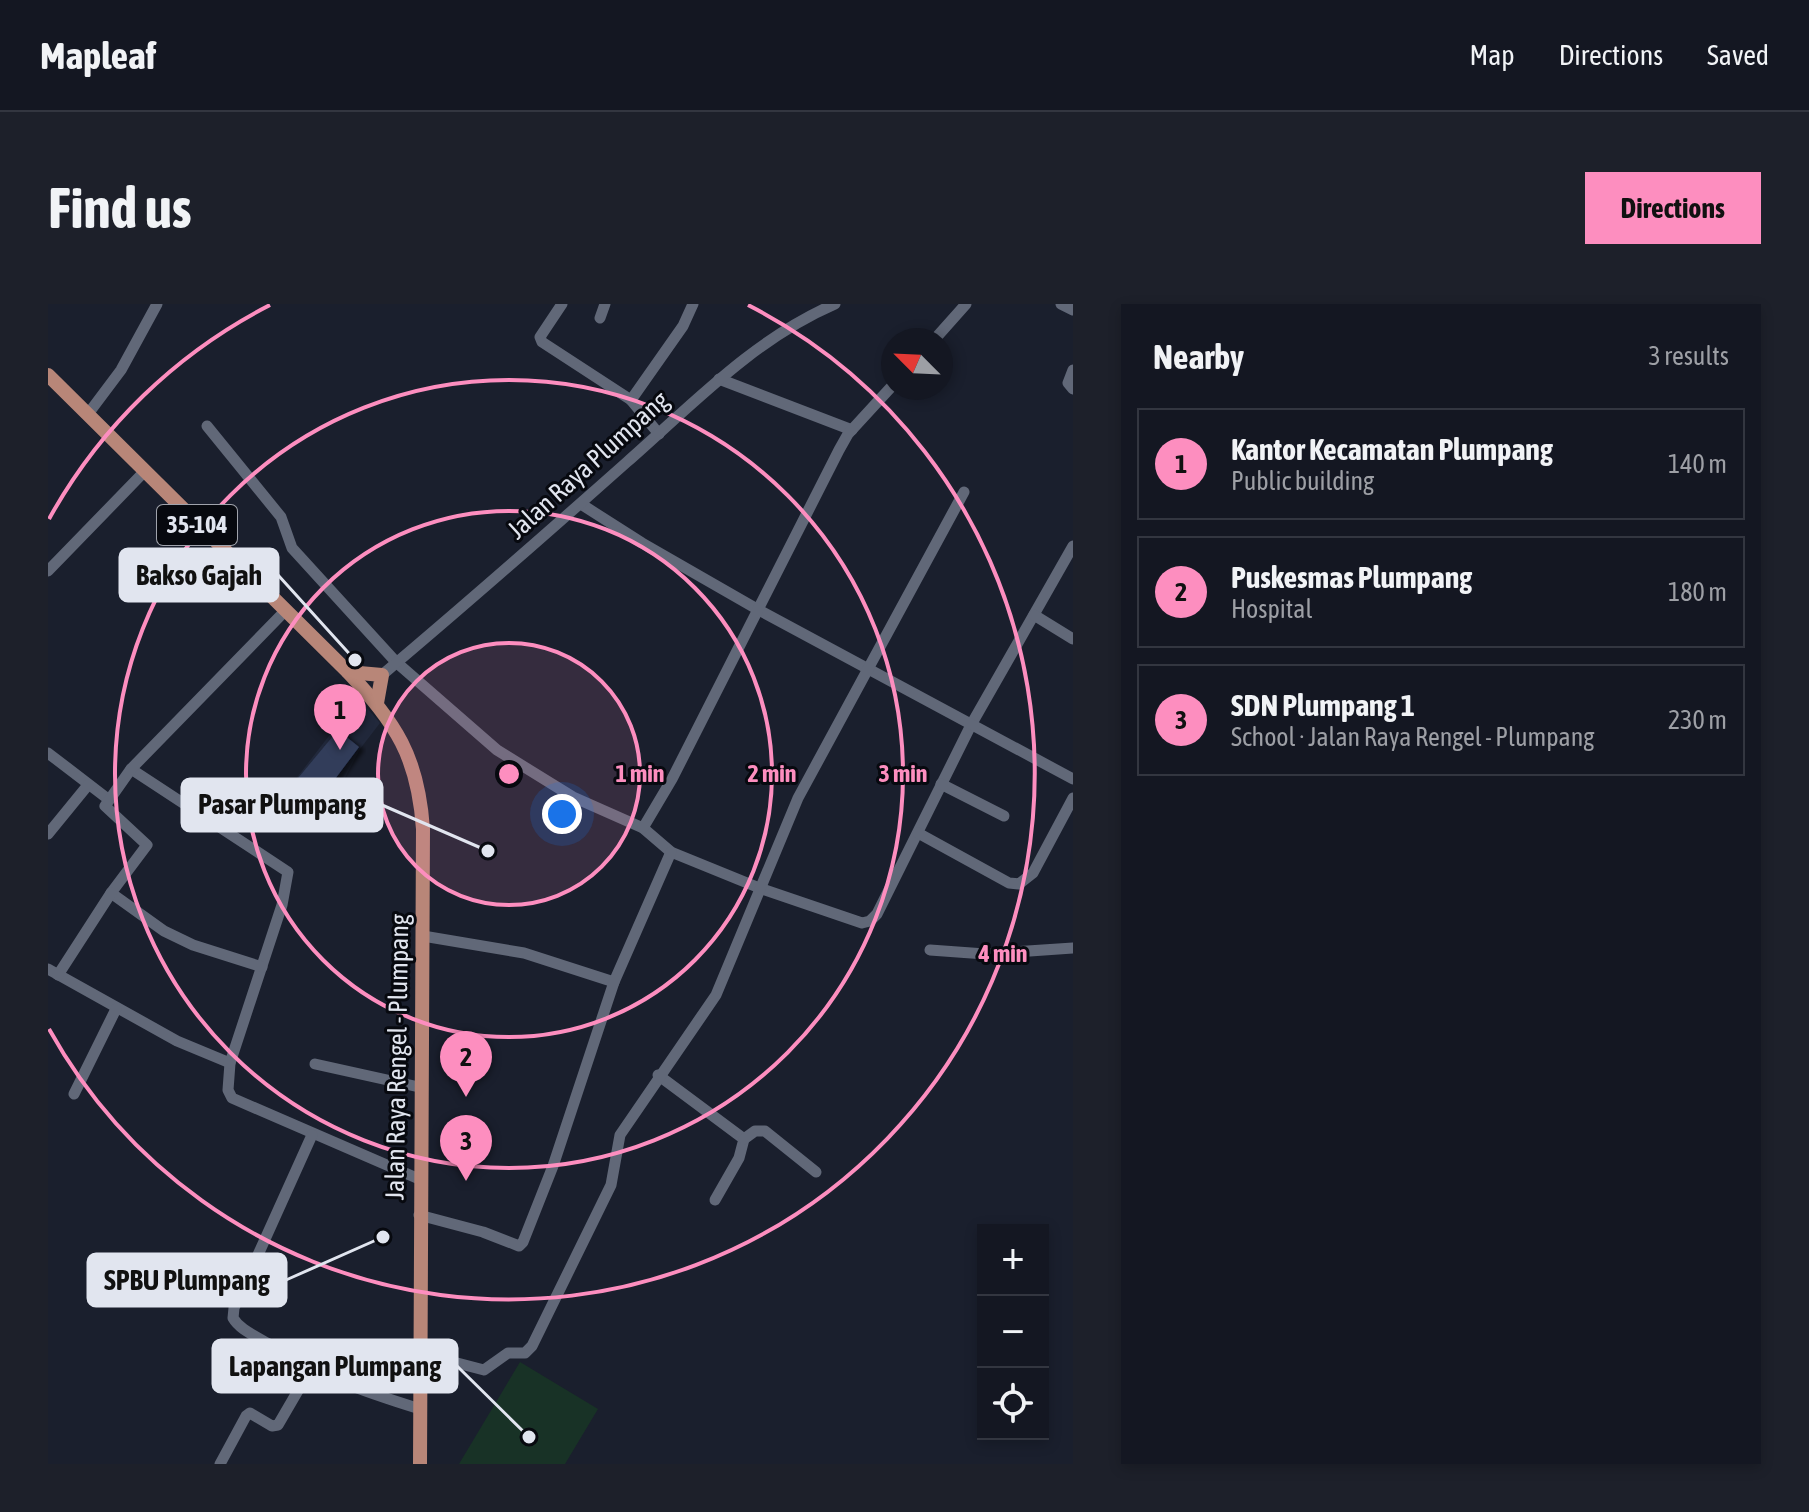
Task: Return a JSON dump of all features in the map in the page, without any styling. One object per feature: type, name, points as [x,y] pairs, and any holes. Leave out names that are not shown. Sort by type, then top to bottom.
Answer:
[{"type":"main road","name":"35-104","points":[[48,375],[348,672]]},
{"type":"main road","points":[[348,672],[382,675],[377,703]]},
{"type":"main road","name":"Jalan Raya Rengel - Plumpang","points":[[348,672],[377,703],[400,735],[416,772],[423,829],[419,1087],[420,1464]]},
{"type":"street","points":[[88,414],[121,370],[157,304]]},
{"type":"street","points":[[562,304],[540,337],[542,342],[631,400],[659,434]]},
{"type":"street","points":[[600,318],[605,304]]},
{"type":"street","points":[[631,400],[683,326],[693,304]]},
{"type":"street","name":"Jalan Raya Plumpang","points":[[382,675],[581,504],[719,379],[780,333],[835,304]]},
{"type":"street","points":[[945,328],[966,304]]},
{"type":"street","points":[[1061,304],[1073,310]]},
{"type":"street","points":[[1073,370],[1068,383],[1073,389]]},
{"type":"street","points":[[719,379],[852,430]]},
{"type":"street","points":[[643,828],[852,430],[881,398]]},
{"type":"street","points":[[207,426],[281,517],[292,548],[396,662],[497,750],[573,797],[643,828],[671,852],[762,889],[862,923],[870,921],[971,725],[1073,546]]},
{"type":"street","points":[[48,571],[144,472]]},
{"type":"street","points":[[419,1353],[484,1370],[493,1367],[508,1353],[528,1351],[611,1185],[620,1135],[658,1075],[716,995],[798,798],[964,492]]},
{"type":"street","points":[[581,504],[757,609],[1073,779]]},
{"type":"street","points":[[230,1063],[116,1009],[53,972],[147,845],[105,808],[108,799],[131,769],[286,610]]},
{"type":"street","points":[[1034,615],[1073,639]]},
{"type":"street","points":[[48,753],[108,799]]},
{"type":"street","points":[[131,769],[288,872],[262,967],[230,1063],[228,1090],[232,1098],[419,1179]]},
{"type":"street","points":[[941,784],[1004,816]]},
{"type":"street","points":[[48,834],[88,785]]},
{"type":"street","points":[[918,833],[1009,883],[1019,884],[1033,873],[1073,798]]},
{"type":"street","points":[[419,1215],[483,1232],[519,1246],[523,1242],[553,1166],[614,982],[671,852]]},
{"type":"street","points":[[111,893],[164,931],[193,945],[262,967]]},
{"type":"street","points":[[423,936],[524,953],[614,982]]},
{"type":"street","points":[[930,950],[985,954],[1073,948]]},
{"type":"street","points":[[74,1094],[116,1009]]},
{"type":"street","points":[[315,1064],[419,1087]]},
{"type":"street","points":[[658,1075],[744,1139]]},
{"type":"street","points":[[715,1200],[739,1158],[744,1139],[755,1131],[765,1131],[816,1172]]},
{"type":"street","points":[[312,1135],[234,1308],[233,1318],[244,1329],[310,1370],[350,1388],[420,1409]]},
{"type":"street","points":[[220,1464],[250,1413],[272,1426],[278,1425],[310,1370]]},
{"type":"shaded area","points":[[362,702],[380,723],[360,749],[325,816],[300,796],[303,792],[292,784],[335,728]]},
{"type":"green space","points":[[520,1362],[598,1409],[565,1464],[459,1464]]},
{"type":"building","points":[[338,730],[359,747],[326,791],[332,796],[320,812],[324,815],[318,824],[302,811],[310,802],[294,783]]},
{"type":"place","name":"Bakso Gajah","points":[[355,660]]},
{"type":"place","name":"Kantor Kecamatan Plumpang","points":[[340,750]]},
{"type":"place","name":"Pasar Plumpang","points":[[488,851]]},
{"type":"place","name":"Puskesmas Plumpang","points":[[466,1097]]},
{"type":"place","name":"SDN Plumpang 1","points":[[466,1181]]},
{"type":"place","name":"SPBU Plumpang","points":[[383,1237]]},
{"type":"place","name":"Lapangan Plumpang","points":[[529,1437]]}]
